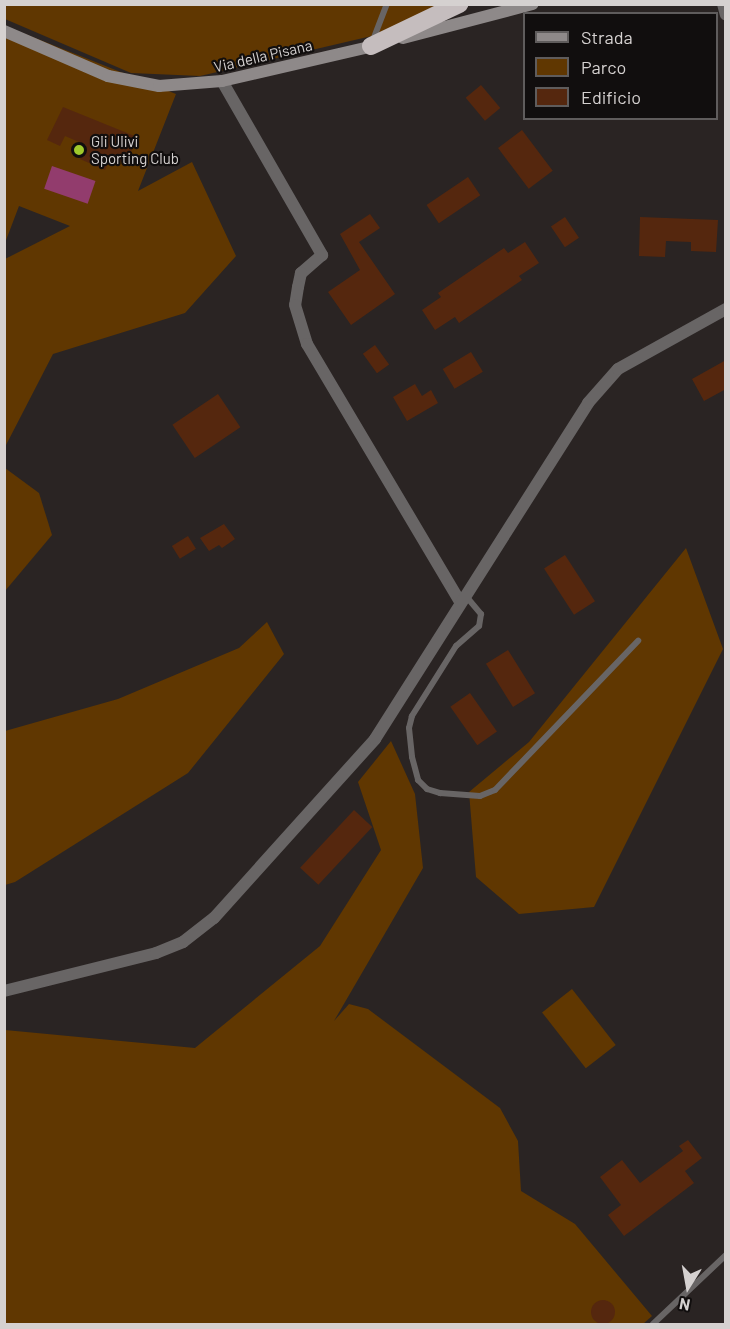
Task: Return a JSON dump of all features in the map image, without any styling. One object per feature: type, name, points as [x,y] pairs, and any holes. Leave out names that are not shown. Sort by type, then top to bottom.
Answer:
[{"type":"highway","points":[[371,46],[459,4]]},
{"type":"main road","name":"Via della Pisana","points":[[4,31],[94,70],[133,82],[179,86],[222,81],[371,46],[533,4]]},
{"type":"street","points":[[723,4],[726,15]]},
{"type":"street","points":[[222,81],[322,255],[301,273],[298,287],[295,305],[307,344],[462,598]]},
{"type":"street","points":[[4,991],[156,953],[183,942],[214,918],[375,739],[564,437],[588,403],[618,369],[726,309]]},
{"type":"lane","points":[[371,46],[387,4]]},
{"type":"lane","points":[[462,598],[481,614],[479,626],[456,646],[412,716],[409,728],[412,757],[418,780],[426,789],[440,794],[480,796],[495,790],[638,640]]},
{"type":"lane","points":[[653,1324],[726,1255]]},
{"type":"green space","points":[[4,5],[442,5],[376,35],[200,76],[131,73],[5,19]]},
{"type":"green space","points":[[5,26],[176,94],[138,191],[192,162],[236,256],[185,313],[53,354],[5,447],[5,259],[70,226],[19,206],[5,243]]},
{"type":"green space","points":[[5,468],[39,493],[52,535],[5,591]]},
{"type":"green space","points":[[686,548],[723,649],[594,907],[519,914],[476,877],[469,792],[529,742]]},
{"type":"green space","points":[[267,622],[284,654],[188,773],[15,882],[5,885],[5,731],[118,699],[239,648]]},
{"type":"green space","points":[[391,741],[415,794],[423,868],[334,1021],[349,1004],[368,1009],[500,1108],[518,1141],[521,1191],[575,1224],[652,1316],[643,1324],[5,1324],[5,1030],[195,1048],[320,946],[381,850],[358,782]]},
{"type":"green space","points":[[572,989],[616,1045],[586,1068],[542,1012]]},
{"type":"shaded area","points":[[52,166],[95,181],[88,204],[44,189]]},
{"type":"building","points":[[481,85],[500,108],[485,121],[466,98]]},
{"type":"building","points":[[63,107],[137,137],[126,164],[111,157],[105,170],[80,159],[86,145],[65,136],[60,146],[47,140]]},
{"type":"building","points":[[522,130],[553,171],[529,189],[498,148]]},
{"type":"building","points":[[468,177],[480,195],[439,223],[427,205]]},
{"type":"building","points":[[370,214],[380,228],[359,242],[395,294],[351,325],[328,292],[360,270],[340,234]]},
{"type":"building","points":[[565,217],[579,238],[565,247],[551,227]]},
{"type":"building","points":[[640,217],[718,220],[716,252],[691,251],[691,242],[666,241],[665,257],[639,256]]},
{"type":"building","points":[[525,242],[539,263],[519,276],[522,280],[459,323],[455,317],[435,330],[422,310],[441,297],[438,293],[504,248],[508,253]]},
{"type":"building","points":[[375,345],[389,364],[377,373],[363,354]]},
{"type":"building","points":[[471,352],[483,372],[455,389],[443,369]]},
{"type":"building","points":[[726,360],[726,389],[704,401],[692,379]]},
{"type":"building","points":[[415,384],[422,396],[431,390],[438,403],[407,421],[393,397]]},
{"type":"building","points":[[218,394],[240,427],[195,458],[172,425]]},
{"type":"building","points":[[224,524],[235,539],[222,548],[219,545],[209,551],[200,538]]},
{"type":"building","points":[[188,536],[196,549],[180,559],[172,546]]},
{"type":"building","points":[[565,555],[595,601],[574,615],[544,569]]},
{"type":"building","points":[[508,650],[535,693],[513,707],[486,664]]},
{"type":"building","points":[[470,693],[497,732],[477,745],[450,707]]},
{"type":"building","points":[[354,810],[372,827],[318,885],[300,868]]},
{"type":"building","points":[[688,1140],[702,1158],[685,1171],[694,1183],[624,1236],[608,1215],[621,1205],[600,1177],[622,1160],[640,1183],[683,1151],[679,1146]]},
{"type":"building","points":[[603,1300],[611,1304],[615,1312],[611,1320],[603,1324],[595,1320],[591,1312],[595,1304]]},
{"type":"place","name":"Gli Ulivi Sporting Club","points":[[79,150]]}]
